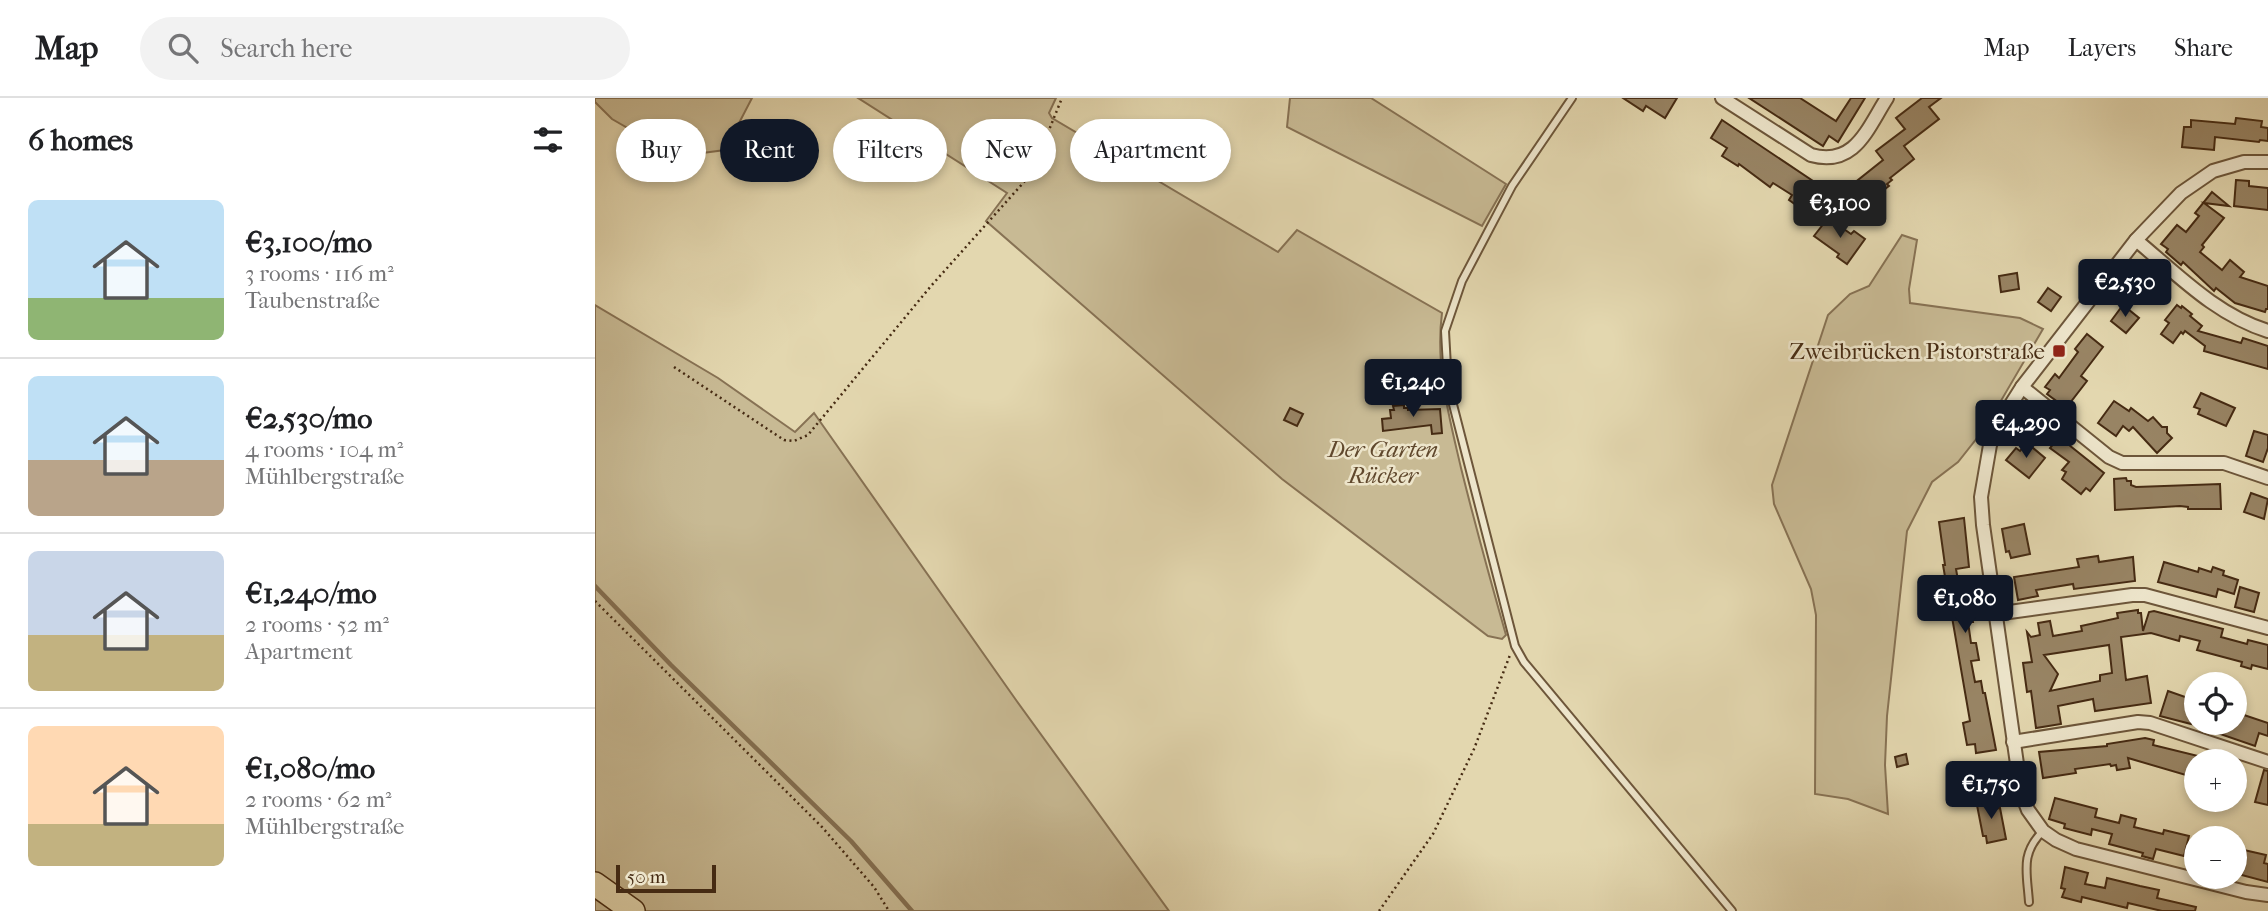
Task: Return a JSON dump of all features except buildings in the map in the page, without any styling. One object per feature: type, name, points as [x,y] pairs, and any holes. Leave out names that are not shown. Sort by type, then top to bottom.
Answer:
[{"type":"highway","points":[[595,884],[633,911]]},
{"type":"street","points":[[1723,98],[1811,155],[1826,159],[1840,157],[1853,149],[1887,98]]},
{"type":"street","points":[[2268,162],[2228,166],[2198,179],[2181,192],[2136,240],[2022,387],[1998,425],[1990,445],[1982,485],[1983,525],[2013,743],[2021,792],[2028,810],[2043,831],[2056,840],[2090,853],[2246,892],[2268,895]]},
{"type":"street","points":[[2136,240],[2219,309],[2268,331]]},
{"type":"street","points":[[2022,387],[2109,457],[2122,463],[2224,463],[2268,478]]},
{"type":"street","points":[[1995,614],[2132,595],[2268,628]]},
{"type":"street","points":[[2013,743],[2138,722],[2151,723],[2268,762]]},
{"type":"lane","points":[[1572,98],[1512,186],[1462,281],[1445,331],[1448,386],[1515,646],[1524,662],[1732,911]]},
{"type":"lane","points":[[2029,902],[2027,854],[2030,846],[2043,831]]},
{"type":"path","points":[[674,367],[784,440],[794,441],[807,435],[931,286],[1024,182],[1036,162],[1062,98]]},
{"type":"path","points":[[595,601],[822,827],[858,867],[889,911]]},
{"type":"path","points":[[1379,911],[1433,834],[1474,749],[1515,646]]},
{"type":"green space","points":[[595,98],[752,98],[741,119],[720,119],[720,151],[706,152],[706,119],[616,119],[616,121],[595,102]]},
{"type":"green space","points":[[858,98],[1056,98],[1049,113],[1054,119],[961,119],[961,164],[947,155],[947,119],[891,119]]},
{"type":"green space","points":[[1290,98],[1371,98],[1506,184],[1482,226],[1287,127]]},
{"type":"green space","name":"Der Garten Rücker","points":[[1056,120],[1070,129],[1070,182],[1160,182],[1278,252],[1297,230],[1442,313],[1440,352],[1448,410],[1506,635],[1502,639],[1488,636],[1282,479],[986,221],[1007,193],[990,182],[1056,182]]},
{"type":"green space","points":[[1902,235],[1917,240],[1909,289],[1910,303],[2020,318],[2043,329],[1985,428],[1958,462],[1932,482],[1907,531],[1887,716],[1885,765],[1888,814],[1848,799],[1815,794],[1816,615],[1811,589],[1774,504],[1772,485],[1828,315],[1850,294],[1869,286]]},
{"type":"green space","points":[[595,305],[718,378],[795,432],[814,413],[1016,700],[1169,911],[595,911]]},
{"type":"waterway","points":[[595,586],[671,665],[851,841],[912,911]]},
{"type":"place","name":"Zweibrücken Pistorstraße","points":[[2059,351]]}]
